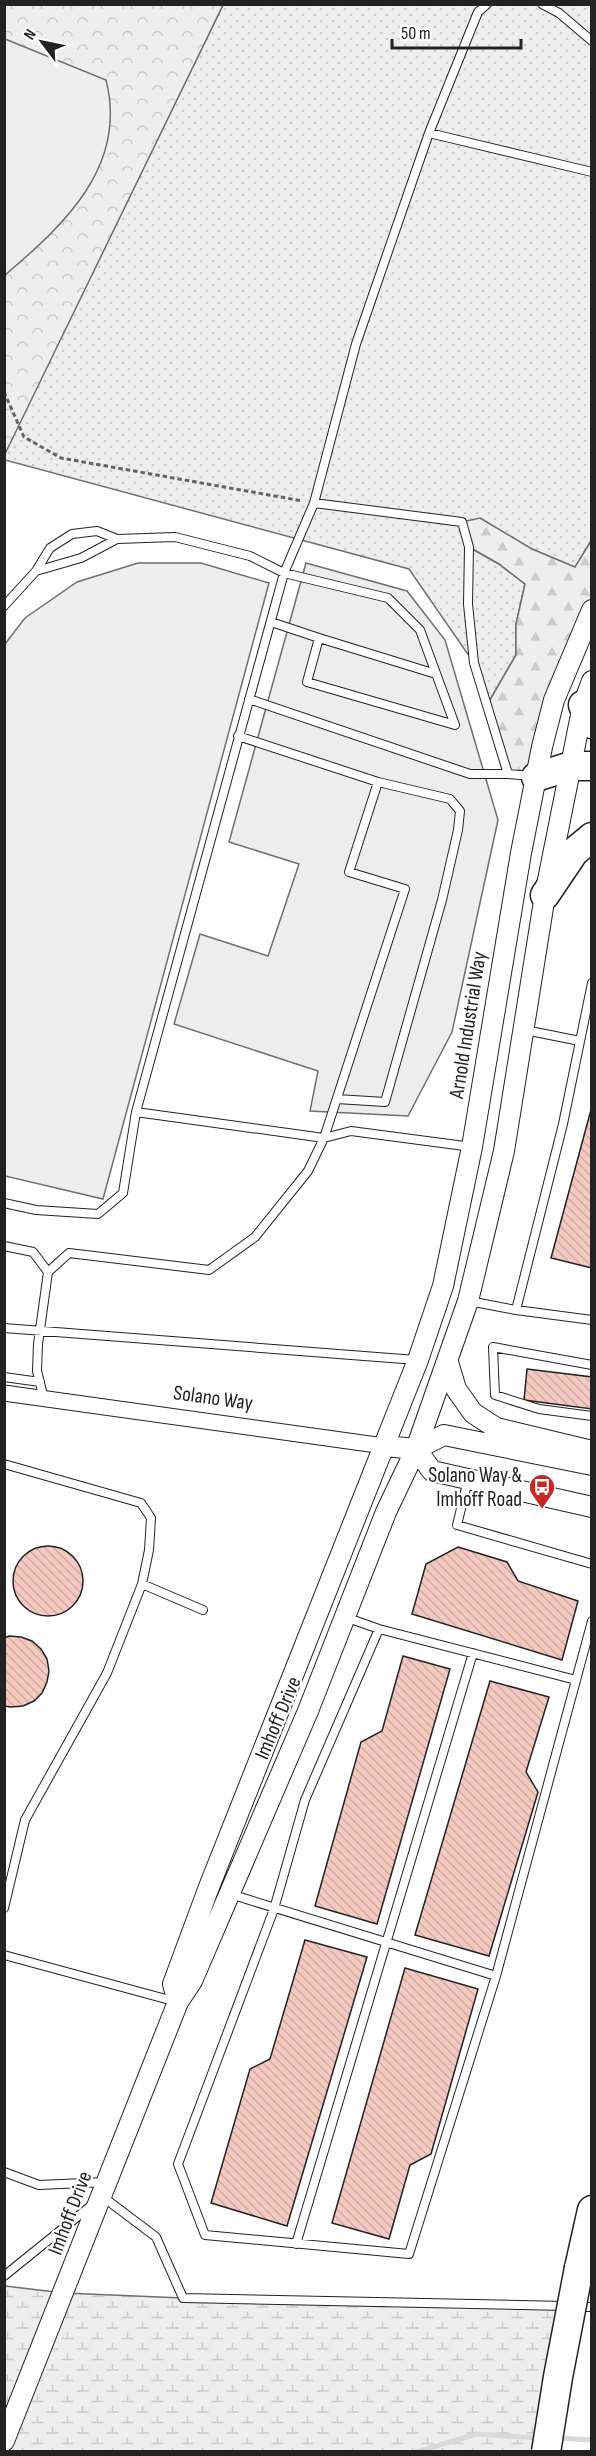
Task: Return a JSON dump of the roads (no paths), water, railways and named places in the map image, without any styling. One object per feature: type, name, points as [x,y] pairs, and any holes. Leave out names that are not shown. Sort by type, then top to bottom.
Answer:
[{"type":"highway","points":[[536,777],[580,775]]},
{"type":"highway","points":[[545,896],[574,852],[591,837]]},
{"type":"highway","points":[[546,2451],[591,2210]]},
{"type":"street","name":"Arnold Industrial Way","points":[[384,1446],[418,1360],[443,1286],[472,1147],[521,853],[536,777],[554,700],[591,610]]},
{"type":"street","points":[[416,1449],[468,1301],[504,1151],[545,896],[580,775],[589,703]]},
{"type":"street","points":[[448,1362],[456,1389],[473,1413],[496,1428],[591,1451]]},
{"type":"street","name":"Solano Way","points":[[5,1395],[416,1449]]},
{"type":"street","points":[[416,1449],[444,1435],[591,1465]]},
{"type":"street","name":"Imhoff Drive","points":[[178,2002],[173,1984],[209,1887],[384,1446]]},
{"type":"street","points":[[416,1449],[432,1471],[591,1507]]},
{"type":"street","name":"Imhoff Drive","points":[[4,2441],[178,2002],[192,1981],[308,1711],[386,1512],[416,1449]]},
{"type":"lane","points":[[4,1203],[36,1210],[98,1214],[123,1193],[136,1112],[284,573],[314,503],[356,344],[429,133],[478,12],[487,4]]},
{"type":"lane","points":[[542,4],[559,13],[591,41]]},
{"type":"lane","points":[[429,133],[591,172]]},
{"type":"lane","points":[[314,503],[462,522],[469,548],[468,604],[474,663],[508,774]]},
{"type":"lane","points":[[4,606],[36,571],[50,548],[72,534],[97,531],[117,539],[175,537],[250,556],[284,573],[388,598],[420,630],[455,725],[307,682],[319,638]]},
{"type":"lane","points":[[36,571],[81,558],[117,539]]},
{"type":"lane","points":[[271,622],[436,674]]},
{"type":"lane","points":[[249,699],[470,774],[536,777]]},
{"type":"lane","points":[[238,736],[378,782],[450,799],[460,811],[458,830],[442,900],[385,1102],[337,1099]]},
{"type":"lane","points":[[44,1399],[37,1371],[39,1332],[48,1272],[69,1253],[209,1270],[255,1237],[308,1171],[324,1138],[405,890],[349,872],[378,782]]},
{"type":"lane","points":[[516,1310],[563,1124],[591,983]]},
{"type":"lane","points":[[524,1030],[580,1041]]},
{"type":"lane","points":[[136,1112],[324,1138],[351,1131],[472,1147]]},
{"type":"lane","points":[[4,1246],[33,1252],[48,1272]]},
{"type":"lane","points":[[468,1301],[591,1320]]},
{"type":"lane","points":[[4,1328],[418,1360]]},
{"type":"lane","points":[[591,1365],[493,1347],[495,1395],[539,1409],[591,1416]]},
{"type":"lane","points":[[4,1377],[40,1382]]},
{"type":"lane","points":[[4,1464],[141,1503],[151,1518],[149,1550],[142,1584],[107,1673],[25,1820],[4,1908]]},
{"type":"lane","points":[[468,1480],[457,1525],[591,1564]]},
{"type":"lane","points":[[142,1584],[203,1610]]},
{"type":"lane","points":[[344,1617],[379,1629],[576,1680]]},
{"type":"lane","points":[[379,1629],[305,1800],[274,1909],[178,2164],[205,2235],[409,2254],[496,1977],[591,1621]]},
{"type":"lane","points":[[296,2244],[473,1653]]},
{"type":"lane","points":[[209,1887],[496,1977]]},
{"type":"lane","points":[[4,1955],[178,2002]]},
{"type":"lane","points":[[4,2172],[39,2185],[105,2189],[156,2237],[183,2298],[591,2307]]},
{"type":"lane","points":[[4,2276],[105,2189]]},
{"type":"waterway","points":[[416,2452],[477,2434],[539,2438]]},
{"type":"waterway","points":[[557,2438],[592,2440]]},
{"type":"place","name":"Solano Way & Imhoff Road","points":[[542,1510]]}]
